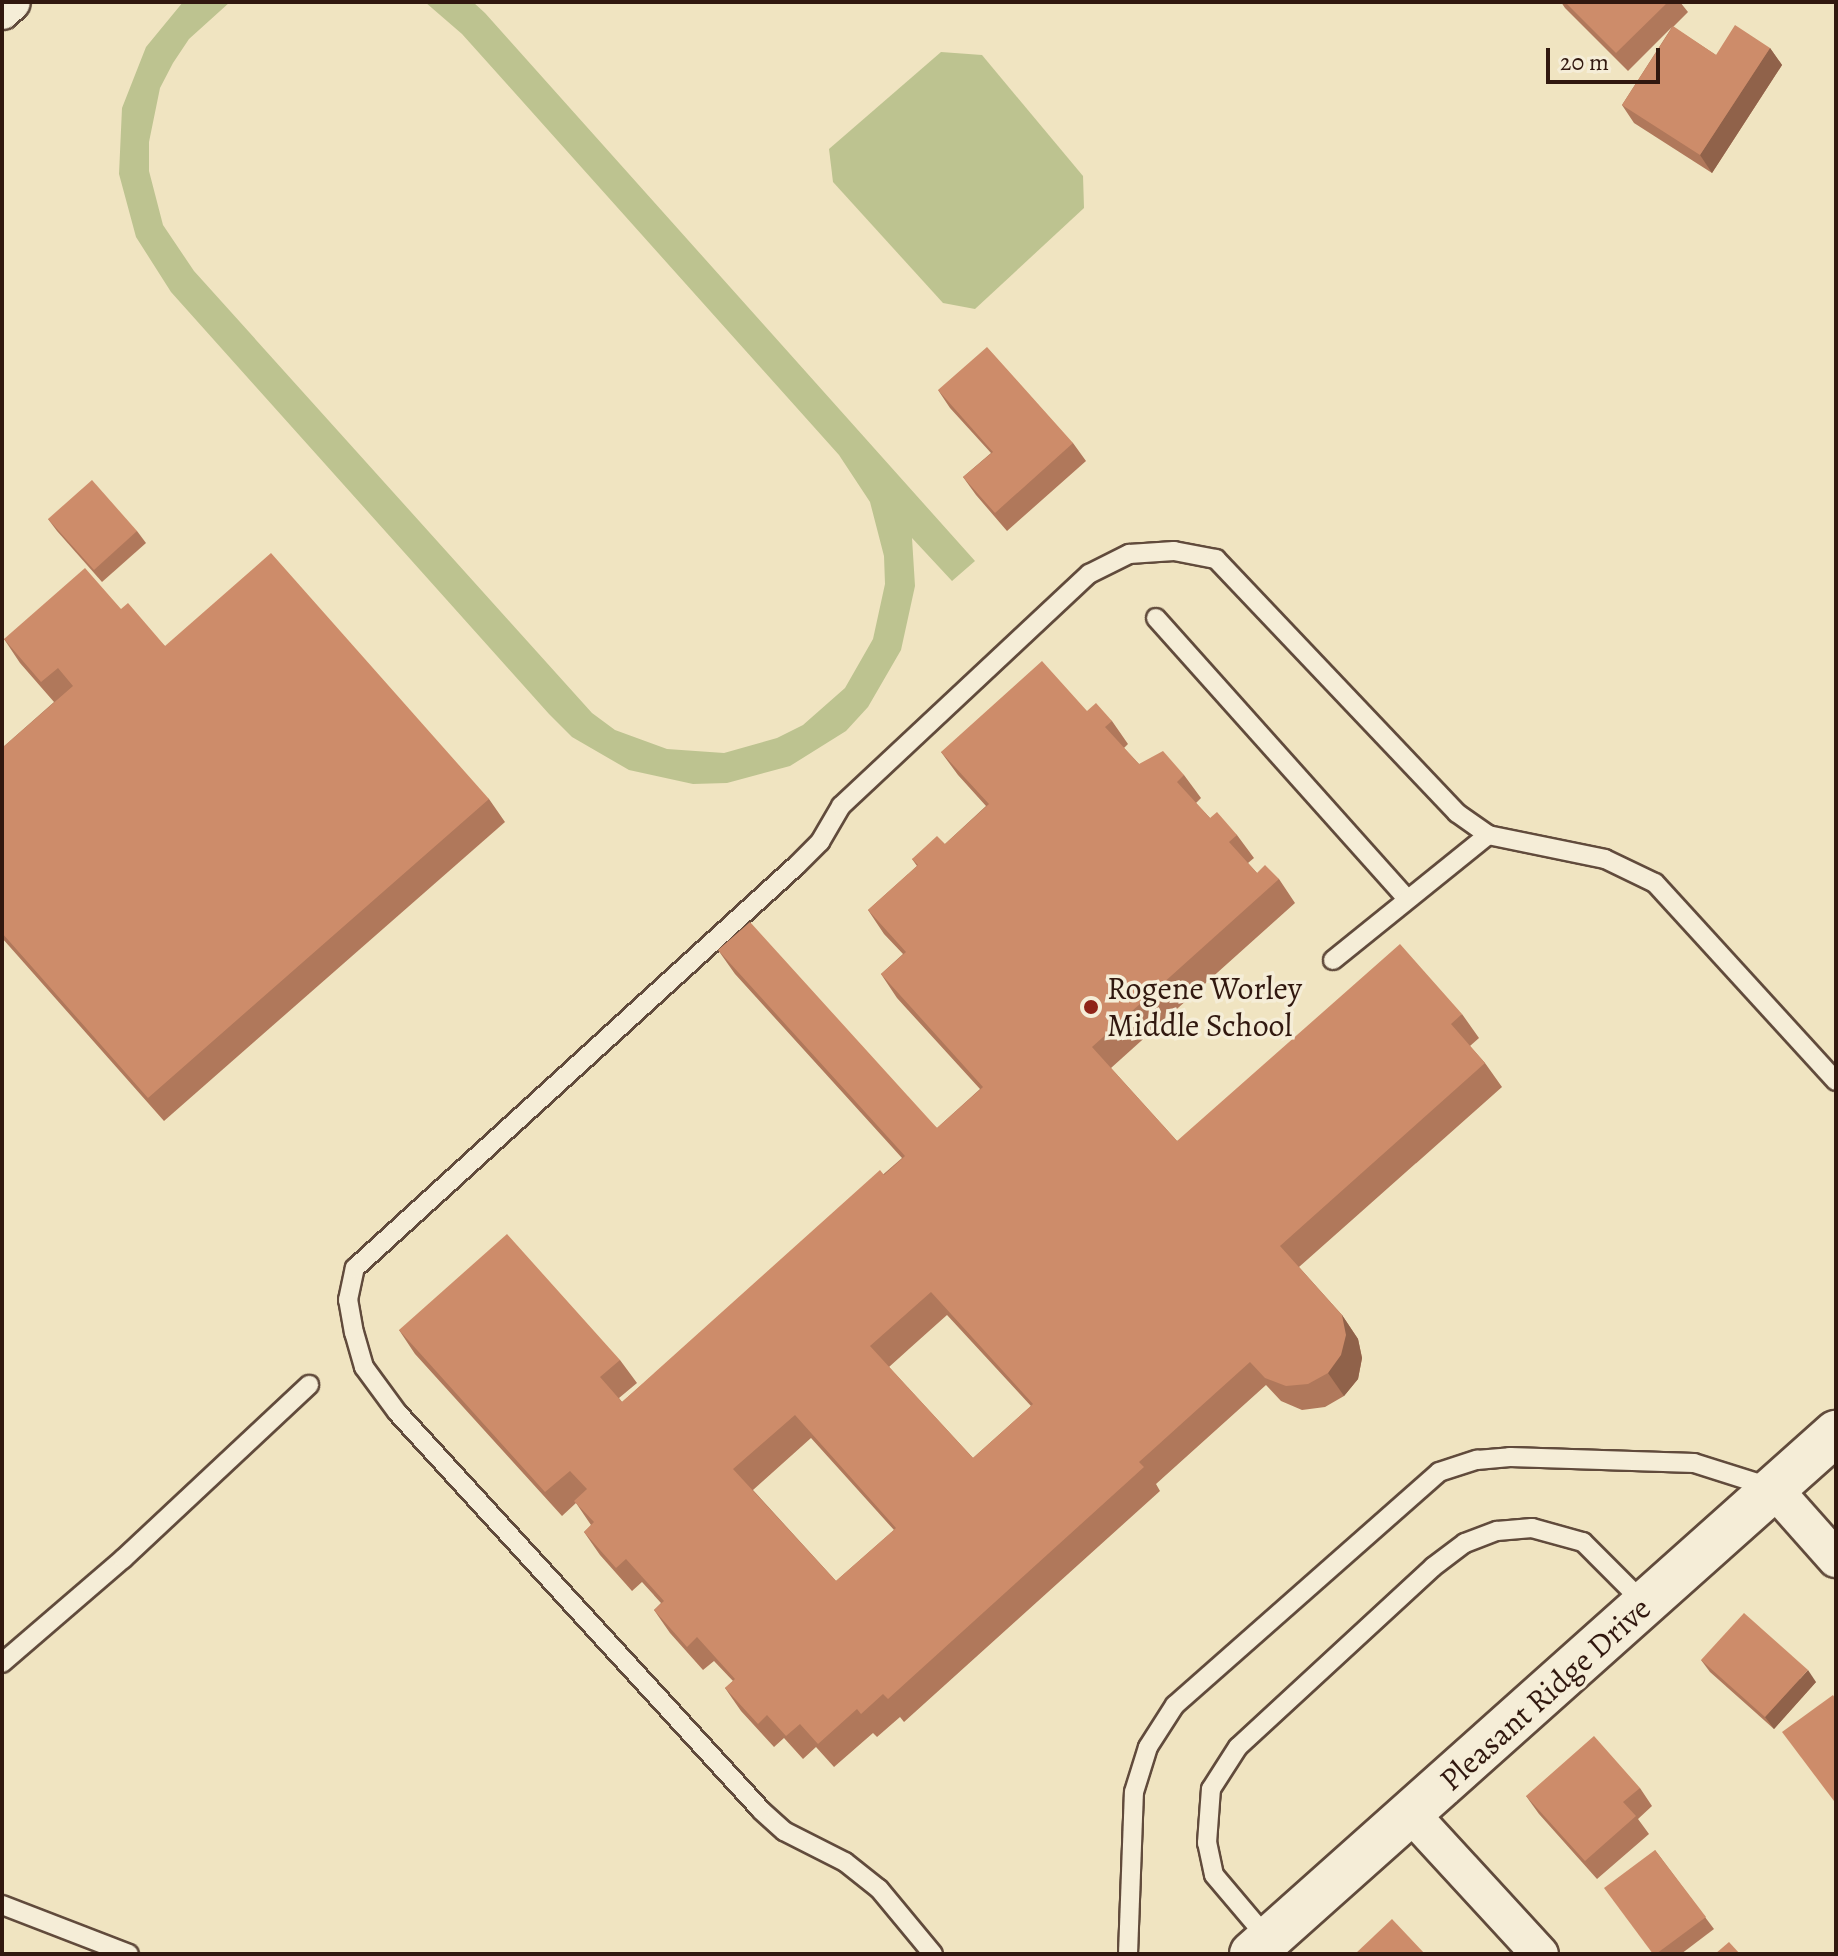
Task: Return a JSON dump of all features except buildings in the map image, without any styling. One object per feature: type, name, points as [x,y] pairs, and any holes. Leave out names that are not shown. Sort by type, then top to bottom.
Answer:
[{"type":"street","points":[[2,11],[12,2]]},
{"type":"street","name":"Pleasant Ridge Drive","points":[[1261,1947],[1836,1433]]},
{"type":"street","points":[[1773,1488],[1836,1559]]},
{"type":"street","points":[[1412,1815],[1540,1954]]},
{"type":"lane","points":[[933,1954],[879,1889],[845,1862],[784,1831],[761,1810],[397,1412],[364,1367],[354,1333],[348,1300],[355,1268],[797,865],[820,842],[841,806],[1089,574],[1129,554],[1174,551],[1216,559],[1457,813],[1488,835],[1605,859],[1655,883],[1836,1081]]},
{"type":"lane","points":[[1156,618],[1406,898]]},
{"type":"lane","points":[[1333,960],[1406,898],[1488,835]]},
{"type":"lane","points":[[2,1663],[123,1559],[309,1385]]},
{"type":"lane","points":[[1128,1954],[1134,1792],[1148,1747],[1175,1705],[1439,1472],[1477,1460],[1510,1457],[1694,1463],[1773,1488]]},
{"type":"lane","points":[[1261,1947],[1214,1875],[1207,1843],[1211,1789],[1238,1747],[1433,1567],[1465,1543],[1497,1531],[1532,1528],[1583,1542],[1644,1603]]},
{"type":"lane","points":[[2,1905],[129,1954]]},
{"type":"green space","points":[[183,2],[230,2],[189,39],[173,63],[160,88],[149,142],[149,171],[163,225],[194,271],[592,713],[615,730],[667,749],[724,753],[777,738],[803,725],[845,688],[873,639],[885,584],[884,556],[870,502],[839,455],[462,34],[425,2],[473,2],[485,13],[975,561],[952,581],[912,538],[915,586],[901,650],[868,707],[846,731],[790,766],[727,783],[693,784],[629,770],[572,737],[549,714],[171,292],[136,237],[119,174],[122,108],[146,47]]},
{"type":"green space","points":[[941,52],[982,55],[1083,176],[1084,208],[975,309],[943,303],[833,182],[829,149]]},
{"type":"place","name":"Rogene Worley Middle School","points":[[1091,1007]]}]
